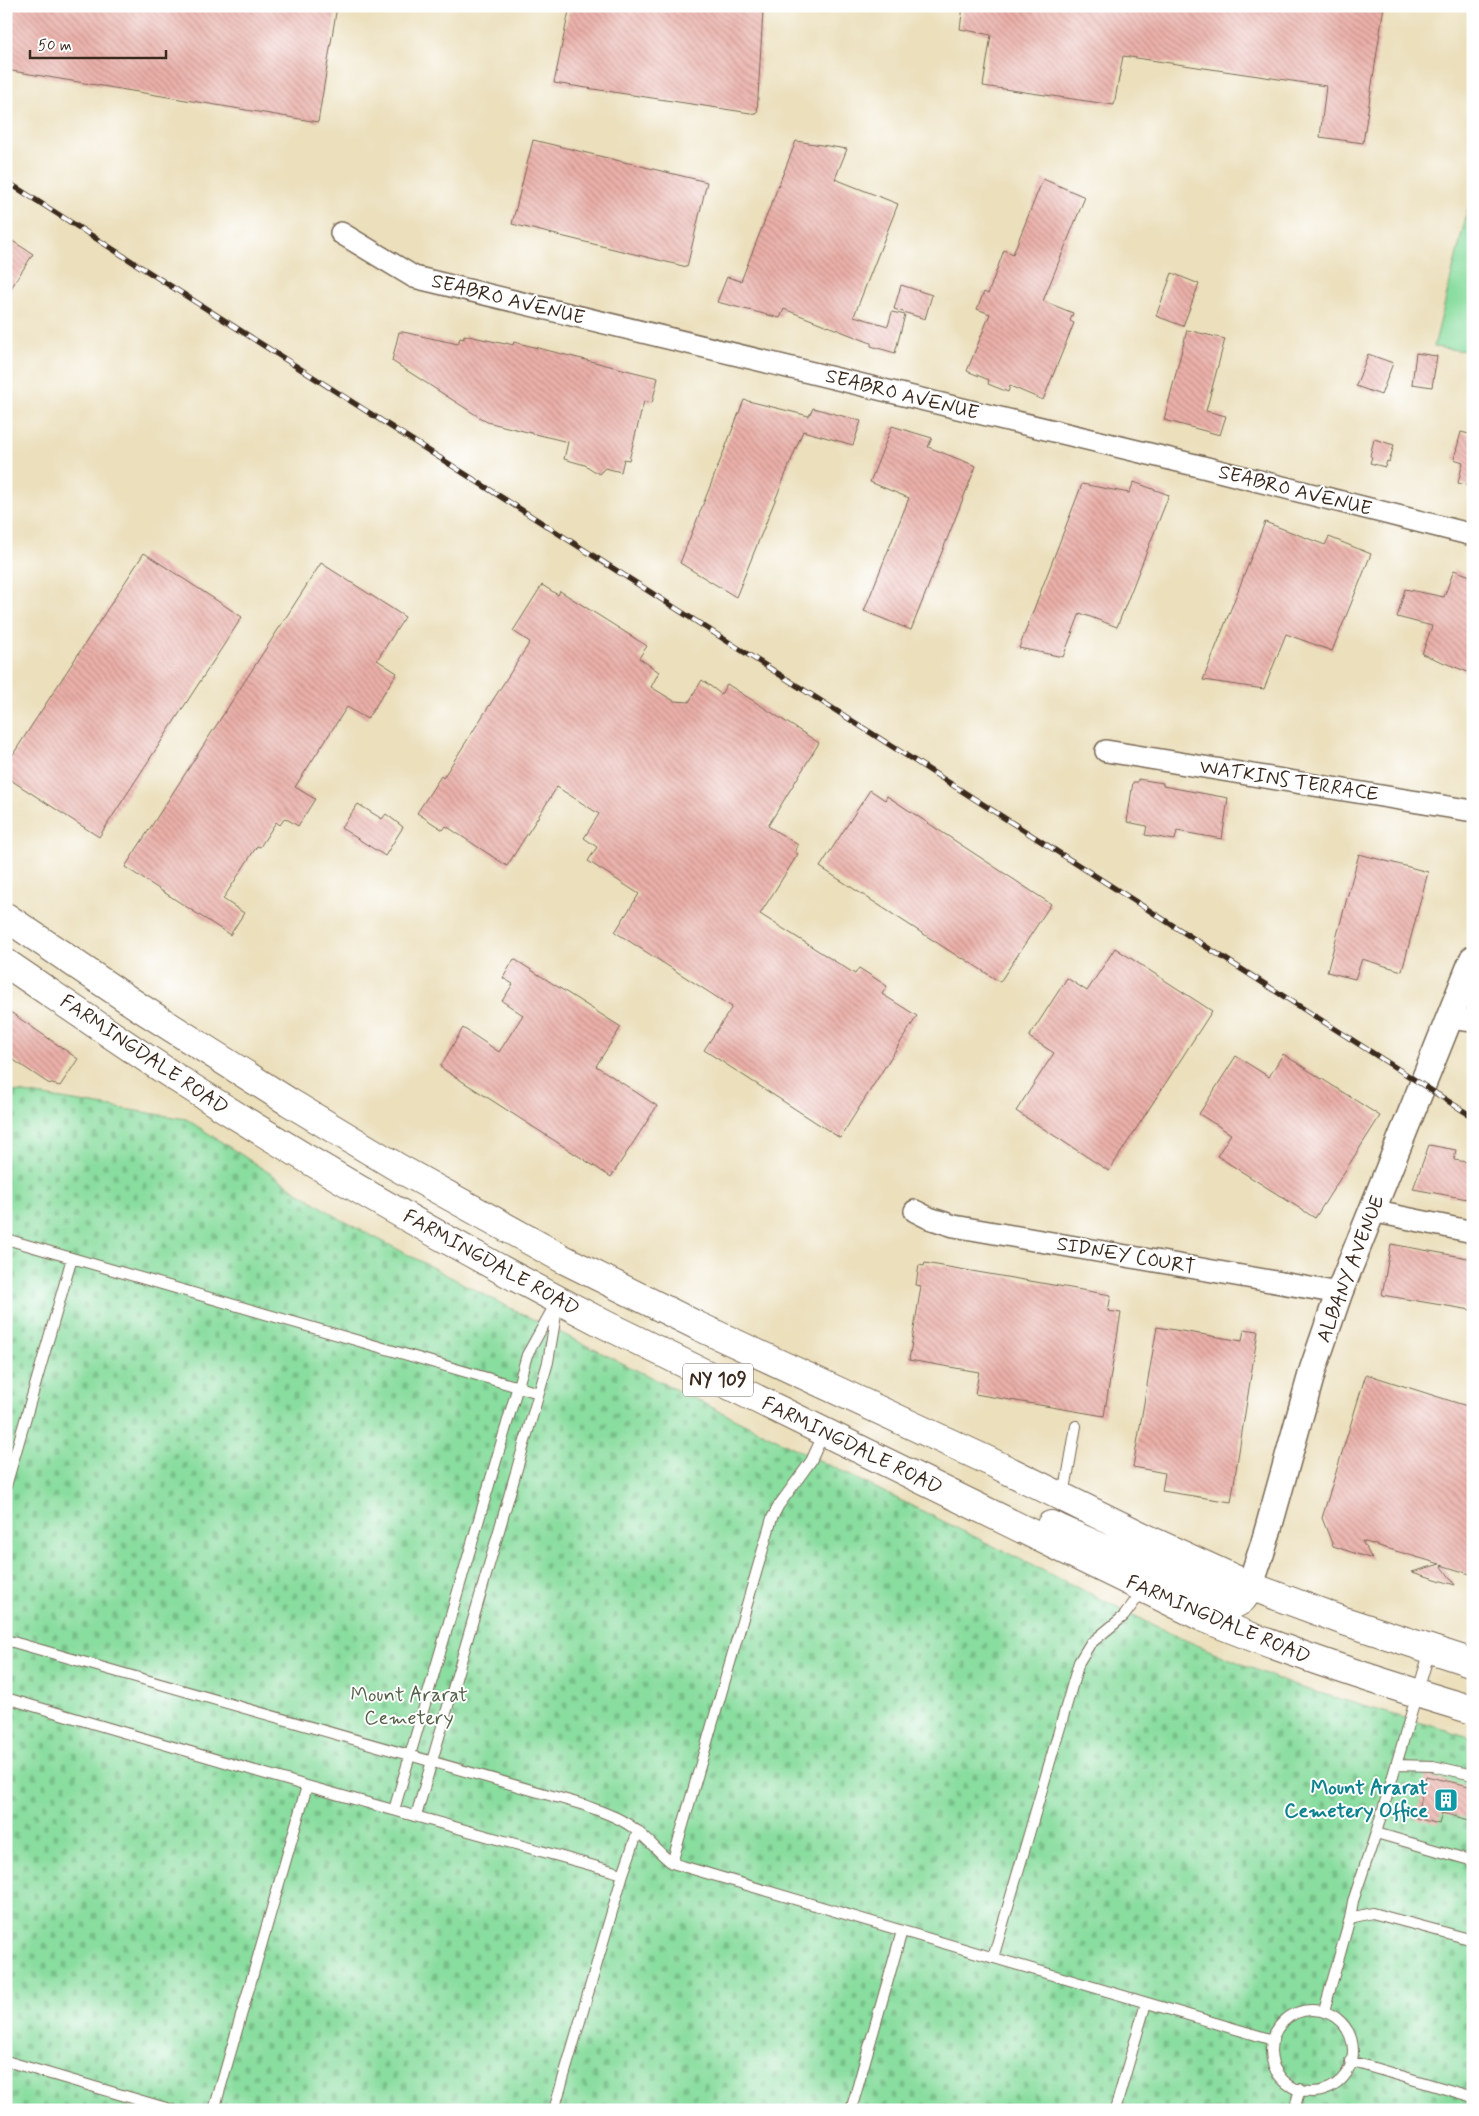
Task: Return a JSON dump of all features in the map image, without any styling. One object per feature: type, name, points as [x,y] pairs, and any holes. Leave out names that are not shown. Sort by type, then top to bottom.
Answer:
[{"type":"main road","name":"FARMINGDALE ROAD","points":[[6,917],[139,1007],[249,1078],[382,1158],[505,1228],[657,1306],[1250,1586],[1335,1618],[1473,1663]]},
{"type":"main road","name":"FARMINGDALE ROAD","points":[[6,963],[173,1076],[290,1148],[402,1214],[558,1300],[824,1433],[1143,1590],[1202,1617],[1264,1643],[1417,1694],[1473,1710]]},
{"type":"main road","points":[[941,1490],[994,1502],[1094,1543],[1228,1604],[1234,1604],[1242,1600],[1250,1586]]},
{"type":"street","name":"SEABRO AVENUE","points":[[341,233],[414,278],[1177,461],[1473,535]]},
{"type":"street","name":"WATKINS TERRACE","points":[[1106,751],[1473,811]]},
{"type":"street","name":"ALBANY AVENUE","points":[[1250,1586],[1264,1544],[1313,1369],[1339,1293],[1372,1212],[1461,1020],[1473,959]]},
{"type":"street","name":"SIDNEY COURT","points":[[915,1211],[928,1218],[954,1226],[1339,1293]]},
{"type":"street","points":[[1372,1212],[1473,1232]]},
{"type":"lane","points":[[6,1239],[540,1393]]},
{"type":"lane","points":[[6,1486],[72,1258]]},
{"type":"lane","points":[[394,1810],[527,1355],[558,1300]]},
{"type":"lane","points":[[416,1816],[540,1393],[548,1362],[558,1300]]},
{"type":"lane","points":[[1064,1498],[1076,1426]]},
{"type":"lane","points":[[672,1863],[772,1518],[779,1505],[811,1461],[824,1433]]},
{"type":"lane","points":[[993,1958],[1079,1662],[1090,1644],[1124,1616],[1143,1590]]},
{"type":"lane","points":[[6,1640],[584,1806],[610,1815],[638,1831],[658,1852],[672,1863],[1273,2040]]},
{"type":"lane","points":[[1324,2011],[1350,1918],[1352,1901],[1376,1833],[1430,1650]]},
{"type":"lane","points":[[6,1698],[307,1786],[623,1874]]},
{"type":"lane","points":[[1396,1765],[1440,1767],[1473,1775]]},
{"type":"lane","points":[[214,2110],[307,1786]]},
{"type":"lane","points":[[554,2110],[623,1874],[638,1831]]},
{"type":"lane","points":[[1376,1833],[1473,1861]]},
{"type":"lane","points":[[1350,1918],[1372,1914],[1473,1940]]},
{"type":"lane","points":[[851,2110],[902,1931]]},
{"type":"lane","points":[[1115,2110],[1146,2003]]},
{"type":"lane","points":[[1310,2009],[1324,2011],[1335,2016],[1346,2027],[1351,2040],[1350,2062],[1344,2076],[1329,2088],[1314,2092],[1300,2089],[1285,2082],[1276,2072],[1271,2054],[1273,2040],[1278,2029],[1294,2014],[1310,2009]]},
{"type":"lane","points":[[6,2061],[173,2110]]},
{"type":"lane","points":[[1350,2062],[1473,2097]]},
{"type":"lane","points":[[1294,2110],[1300,2089]]},
{"type":"green space","points":[[1473,188],[1473,352],[1434,347]]},
{"type":"green space","name":"Mount Ararat Cemetery","points":[[6,1090],[186,1119],[342,1220],[496,1301],[1178,1637],[1292,1685],[1473,1738],[1473,2110],[6,2110]]},
{"type":"building","points":[[6,6],[337,6],[318,122],[6,70]]},
{"type":"building","points":[[570,6],[761,6],[761,11],[763,11],[757,114],[554,83]]},
{"type":"building","points":[[963,6],[1384,6],[1363,143],[1320,137],[1326,86],[1123,56],[1114,105],[983,86],[991,35],[960,29]]},
{"type":"building","points":[[533,140],[707,182],[687,267],[512,224]]},
{"type":"building","points":[[796,141],[847,149],[835,179],[898,204],[854,316],[888,326],[892,312],[905,315],[895,353],[871,346],[871,343],[784,309],[780,318],[717,302],[727,277],[741,281]]},
{"type":"building","points":[[1043,179],[1085,197],[1043,301],[1073,313],[1070,321],[1074,323],[1043,400],[1010,386],[1008,392],[988,384],[989,380],[967,371],[990,314],[977,309],[984,292],[988,294],[1004,250],[1013,254]]},
{"type":"building","points":[[6,237],[33,254],[6,296]]},
{"type":"building","points":[[1172,273],[1199,284],[1183,326],[1156,316]]},
{"type":"building","points":[[901,285],[932,295],[925,319],[894,309]]},
{"type":"building","points":[[1187,330],[1225,339],[1206,411],[1226,416],[1220,435],[1164,420]]},
{"type":"building","points":[[399,332],[458,344],[460,338],[464,339],[464,335],[505,344],[513,345],[514,342],[658,378],[652,403],[644,401],[629,460],[624,459],[621,472],[605,468],[599,474],[585,465],[564,459],[568,442],[487,422],[392,361]]},
{"type":"building","points":[[1416,353],[1437,356],[1432,387],[1412,384]]},
{"type":"building","points":[[1368,354],[1393,363],[1381,395],[1356,386]]},
{"type":"building","points":[[744,400],[809,416],[813,408],[861,421],[853,445],[803,431],[736,597],[680,563]]},
{"type":"building","points":[[892,426],[932,438],[928,447],[976,466],[911,630],[864,611],[909,498],[870,482]]},
{"type":"building","points":[[1461,432],[1473,435],[1473,487],[1458,483],[1463,462],[1454,459]]},
{"type":"building","points":[[1374,439],[1394,445],[1389,462],[1387,461],[1385,467],[1370,463]]},
{"type":"building","points":[[1134,482],[1169,495],[1117,627],[1080,613],[1063,657],[1019,648],[1082,484],[1129,493]]},
{"type":"building","points":[[1265,522],[1325,545],[1329,537],[1371,554],[1332,651],[1286,634],[1264,689],[1203,680]]},
{"type":"building","points":[[144,553],[242,617],[99,837],[6,777],[6,765]]},
{"type":"building","points":[[321,563],[405,617],[377,660],[397,673],[367,719],[347,707],[295,787],[315,799],[298,826],[285,818],[280,825],[276,822],[260,847],[257,846],[223,899],[244,913],[230,935],[125,867]]},
{"type":"building","points":[[1454,570],[1473,577],[1473,674],[1422,654],[1432,626],[1397,617],[1405,589],[1444,597]]},
{"type":"building","points":[[542,585],[558,595],[560,591],[647,646],[639,658],[659,672],[651,687],[674,701],[689,702],[702,680],[721,694],[727,684],[819,743],[768,826],[798,845],[795,852],[798,854],[760,914],[855,974],[859,968],[887,986],[882,994],[917,1016],[840,1138],[704,1050],[732,1007],[615,932],[639,894],[588,861],[597,847],[584,838],[599,814],[557,787],[507,866],[446,826],[443,830],[417,813],[441,776],[443,778],[530,642],[513,631]]},
{"type":"building","points":[[1138,779],[1163,783],[1163,786],[1228,798],[1222,839],[1177,831],[1175,840],[1145,835],[1147,826],[1127,822],[1133,782],[1138,782]]},
{"type":"building","points":[[870,790],[885,800],[887,796],[1051,904],[1000,982],[820,867]]},
{"type":"building","points":[[358,804],[382,819],[386,814],[403,827],[385,856],[341,828]]},
{"type":"building","points":[[1359,854],[1428,872],[1402,971],[1362,959],[1355,979],[1327,972]]},
{"type":"building","points":[[1115,948],[1212,1011],[1109,1171],[1016,1111],[1054,1053],[1029,1037],[1067,978],[1087,991]]},
{"type":"building","points":[[514,959],[621,1027],[596,1066],[657,1106],[611,1177],[440,1067],[463,1028],[499,1052],[523,1015],[502,1001],[513,984],[503,978]]},
{"type":"building","points":[[6,1009],[78,1059],[60,1086],[48,1083],[6,1055]]},
{"type":"building","points":[[1283,1054],[1380,1116],[1315,1218],[1217,1156],[1231,1134],[1199,1114],[1236,1056],[1269,1077]]},
{"type":"building","points":[[1429,1145],[1456,1150],[1454,1160],[1473,1163],[1473,1200],[1413,1189]]},
{"type":"building","points":[[1391,1244],[1473,1259],[1471,1310],[1382,1295]]},
{"type":"building","points":[[925,1263],[1111,1295],[1108,1311],[1121,1313],[1104,1416],[975,1394],[979,1372],[909,1360],[921,1286],[916,1285],[919,1265],[924,1266]]},
{"type":"building","points":[[1157,1327],[1242,1341],[1244,1329],[1258,1331],[1231,1502],[1162,1491],[1165,1473],[1133,1467]]},
{"type":"building","points":[[1366,1374],[1473,1408],[1473,1575],[1441,1565],[1455,1585],[1412,1572],[1440,1564],[1362,1541],[1372,1559],[1333,1546],[1322,1518]]},
{"type":"building","name":"Mount Ararat Cemetery Office","points":[[1426,1776],[1473,1787],[1473,1821],[1442,1813],[1439,1824],[1416,1818]]},
{"type":"railway","points":[[6,181],[1473,1117]]},
{"type":"place","name":"Mount Ararat Cemetery Office","points":[[1446,1800]]}]
